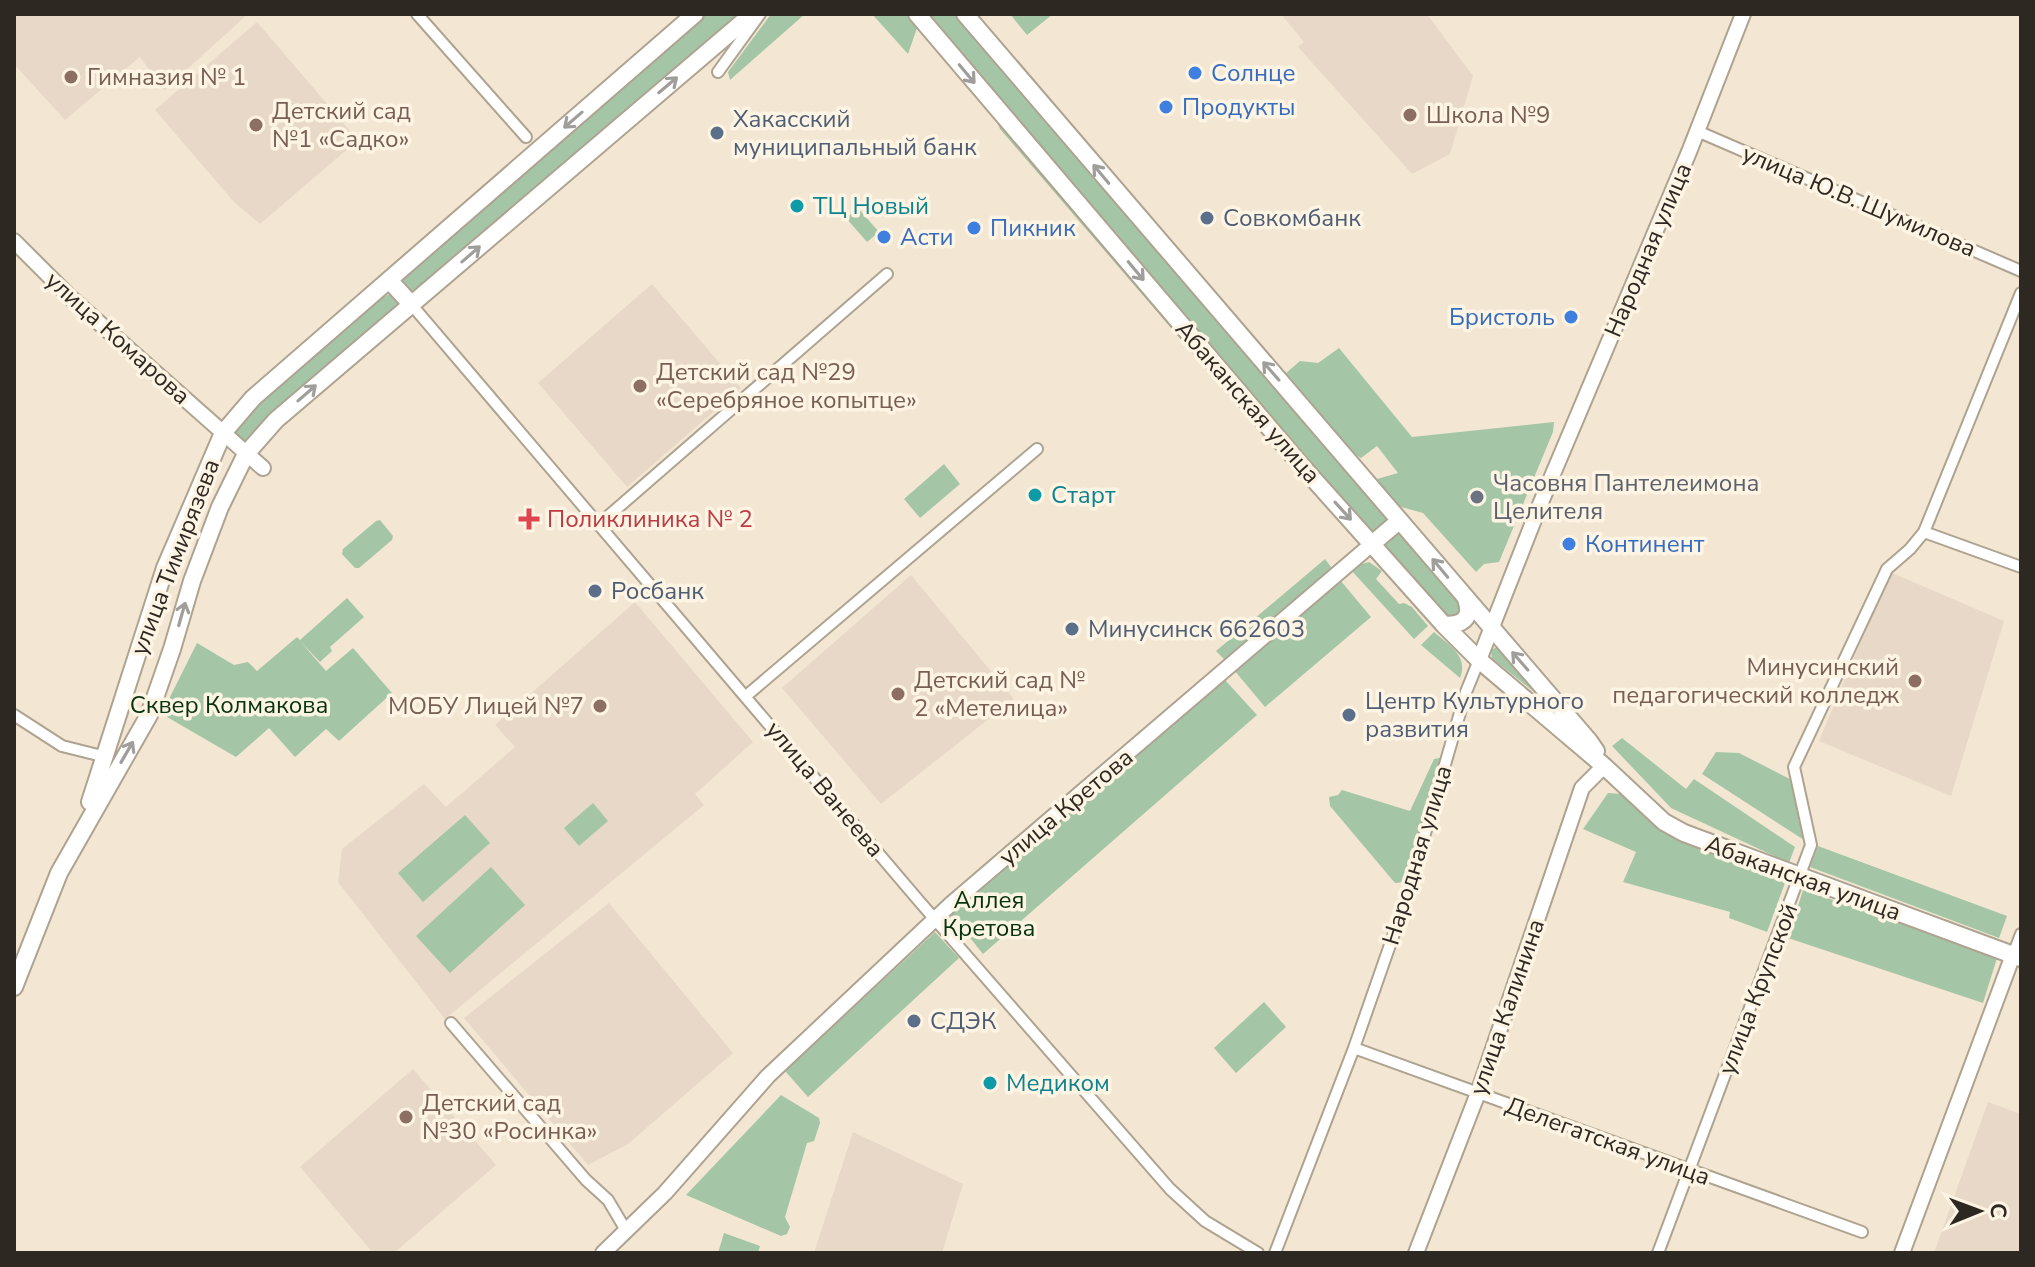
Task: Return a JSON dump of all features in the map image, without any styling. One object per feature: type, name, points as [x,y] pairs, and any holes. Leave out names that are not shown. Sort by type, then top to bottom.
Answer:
[{"type":"main road","name":"улица Тимирязева","points":[[78,838],[165,568],[223,433],[253,398],[695,14]]},
{"type":"main road","name":"улица Тимирязева","points":[[78,838],[149,715],[192,581],[220,507],[246,454],[276,420],[752,14]]},
{"type":"main road","name":"Абаканская улица","points":[[917,14],[1301,465],[1444,625],[1479,660],[1604,766],[1664,822],[1684,833],[1799,877],[2017,957]]},
{"type":"main road","name":"Абаканская улица","points":[[965,14],[1589,741],[1604,766]]},
{"type":"main road","points":[[390,281],[411,304]]},
{"type":"main road","points":[[1372,544],[1399,521]]},
{"type":"main road","points":[[1444,625],[1465,621],[1469,611],[1466,599]]},
{"type":"main road","points":[[137,656],[141,665],[148,670],[156,671],[166,666]]},
{"type":"main road","points":[[14,987],[59,873],[78,838]]},
{"type":"street","points":[[417,14],[526,137]]},
{"type":"street","points":[[718,72],[760,14]]},
{"type":"street","name":"Народная улица","points":[[1275,1253],[1354,1048],[1406,899],[1466,692],[1743,14]]},
{"type":"street","name":"улица Ю.В. Шумилова","points":[[1697,131],[2021,271]]},
{"type":"street","name":"улица Комарова","points":[[14,241],[71,298],[263,468]]},
{"type":"street","points":[[598,525],[887,274]]},
{"type":"street","name":"улица Крупской","points":[[1658,1253],[1811,845],[1794,767],[1887,569],[1924,532],[2021,293]]},
{"type":"street","name":"улица Ванеева","points":[[411,304],[936,920],[1170,1189],[1205,1221],[1258,1253]]},
{"type":"street","points":[[746,696],[1037,449]]},
{"type":"street","points":[[1924,532],[2021,567]]},
{"type":"street","name":"улица Кретова","points":[[603,1253],[627,1232],[768,1076],[951,904],[1372,544]]},
{"type":"street","points":[[14,715],[62,746],[106,757]]},
{"type":"street","name":"улица Калинина","points":[[1416,1253],[1478,1093],[1582,788],[1604,766]]},
{"type":"street","points":[[1902,1253],[2017,957],[2021,934]]},
{"type":"street","points":[[451,1023],[586,1180],[608,1200],[627,1232]]},
{"type":"street","name":"Делегатская улица","points":[[1354,1048],[1862,1232]]},
{"type":"shaded area","name":"Гимназия № 1","points":[[14,14],[248,14],[164,90],[140,57],[65,120],[14,64]]},
{"type":"shaded area","name":"Школа №9","points":[[1281,14],[1427,14],[1473,76],[1450,154],[1412,174],[1298,47],[1304,42]]},
{"type":"shaded area","name":"Детский сад №1 «Cадко»","points":[[257,22],[358,140],[260,224],[234,202],[155,110]]},
{"type":"shaded area","name":"Детский сад №29 «Серебряное копытце»","points":[[652,284],[741,388],[627,487],[538,383]]},
{"type":"shaded area","name":"Минусинский педагогический колледж","points":[[1890,572],[2004,621],[1951,796],[1819,741]]},
{"type":"shaded area","name":"Детский сад № 2 «Метелица»","points":[[911,575],[1014,699],[881,804],[782,688]]},
{"type":"shaded area","points":[[635,602],[753,742],[695,794],[704,805],[445,1019],[338,882],[342,849],[424,784],[446,807],[515,747],[495,725]]},
{"type":"shaded area","points":[[609,903],[733,1053],[628,1144],[588,1165],[464,1018]]},
{"type":"shaded area","name":"Детский сад №30 «Росинка»","points":[[413,1069],[496,1165],[394,1253],[373,1253],[300,1167]]},
{"type":"shaded area","points":[[1988,1102],[2021,1114],[2021,1253],[1934,1253]]},
{"type":"shaded area","points":[[853,1132],[963,1184],[942,1253],[814,1253]]},
{"type":"green space","points":[[704,14],[743,14],[416,292],[410,293],[402,284],[404,279],[437,251],[444,241]]},
{"type":"green space","points":[[771,14],[805,14],[730,80],[728,72]]},
{"type":"green space","points":[[872,14],[910,14],[917,28],[908,54]]},
{"type":"green space","points":[[926,14],[955,14],[1387,519],[1386,525],[1370,534]]},
{"type":"green space","points":[[1010,14],[1053,14],[1027,35]]},
{"type":"green space","points":[[991,108],[1283,452],[1269,442],[1000,129]]},
{"type":"green space","points":[[858,208],[879,232],[867,242],[846,218]]},
{"type":"green space","points":[[391,294],[396,295],[398,306],[247,443],[241,444],[233,432],[251,411]]},
{"type":"green space","points":[[1339,348],[1412,437],[1554,422],[1553,432],[1499,562],[1484,564],[1476,572],[1423,513],[1394,505],[1377,479],[1398,473],[1377,446],[1361,458],[1345,448],[1285,378],[1285,374],[1300,361],[1318,363]]},
{"type":"green space","points":[[944,464],[960,484],[920,518],[904,499]]},
{"type":"green space","points":[[380,520],[393,536],[392,540],[359,568],[355,568],[342,554],[343,549]]},
{"type":"green space","points":[[1393,534],[1400,535],[1458,603],[1458,613],[1448,618],[1383,549],[1383,542]]},
{"type":"green space","points":[[1325,559],[1334,571],[1227,662],[1216,651]]},
{"type":"green space","points":[[1369,562],[1382,571],[1376,579],[1399,604],[1412,607],[1428,626],[1414,639],[1351,570]]},
{"type":"green space","points":[[1340,580],[1371,617],[1265,707],[1234,670]]},
{"type":"green space","name":"Сквер Колмакова","points":[[347,598],[364,617],[330,647],[332,651],[320,662],[300,641],[326,671],[353,648],[392,693],[339,741],[326,729],[295,757],[269,728],[236,757],[167,717],[164,709],[197,643],[234,665],[248,662],[257,671],[297,637],[300,640]]},
{"type":"green space","points":[[1434,632],[1460,657],[1460,678],[1421,645]]},
{"type":"green space","points":[[1497,647],[1539,696],[1492,658],[1491,650]]},
{"type":"green space","name":"Аллея Кретова","points":[[1225,680],[1257,715],[983,954],[950,913]]},
{"type":"green space","points":[[1622,738],[1686,789],[1694,779],[1795,847],[1789,863],[1671,808],[1612,746]]},
{"type":"green space","points":[[1716,752],[1739,753],[1790,779],[1804,840],[1702,774]]},
{"type":"green space","points":[[1440,758],[1443,765],[1424,814],[1407,882],[1395,883],[1330,806],[1329,797],[1338,795],[1342,790],[1410,811],[1434,759]]},
{"type":"green space","points":[[1608,793],[1622,794],[1664,831],[1785,883],[1767,932],[1729,918],[1730,912],[1623,882],[1636,852],[1583,829]]},
{"type":"green space","points":[[593,803],[608,821],[579,846],[564,828]]},
{"type":"green space","points":[[465,815],[490,843],[423,902],[398,873]]},
{"type":"green space","points":[[1818,846],[2007,916],[1999,938],[1810,867]]},
{"type":"green space","points":[[491,867],[525,905],[450,973],[416,936]]},
{"type":"green space","points":[[1803,890],[1998,955],[1983,1003],[1788,938]]},
{"type":"green space","points":[[935,932],[959,958],[808,1097],[785,1071]]},
{"type":"green space","points":[[1264,1002],[1286,1027],[1236,1073],[1214,1048]]},
{"type":"green space","points":[[781,1095],[819,1118],[820,1123],[814,1141],[807,1143],[785,1217],[790,1227],[787,1234],[781,1236],[686,1195]]},
{"type":"green space","points":[[724,1233],[760,1246],[758,1253],[718,1253]]},
{"type":"place","name":"Солнце","points":[[1195,73]]},
{"type":"place","name":"Гимназия № 1","points":[[71,77]]},
{"type":"place","name":"Продукты","points":[[1166,107]]},
{"type":"place","name":"Школа №9","points":[[1410,115]]},
{"type":"place","name":"Детский сад №1 «Cадко»","points":[[256,125]]},
{"type":"place","name":"Хакасский муниципальный банк","points":[[717,133]]},
{"type":"place","name":"ТЦ Новый","points":[[797,206]]},
{"type":"place","name":"Совкомбанк","points":[[1207,218]]},
{"type":"place","name":"Пикник","points":[[974,228]]},
{"type":"place","name":"Асти","points":[[884,237]]},
{"type":"place","name":"Бристоль","points":[[1571,317]]},
{"type":"place","name":"Детский сад №29 «Серебряное копытце»","points":[[640,386]]},
{"type":"place","name":"Старт","points":[[1035,495]]},
{"type":"place","name":"Часовня Пантелеимона Целителя","points":[[1477,497]]},
{"type":"place","name":"Поликлиника № 2","points":[[529,519]]},
{"type":"place","name":"Континент","points":[[1569,544]]},
{"type":"place","name":"Росбанк","points":[[595,591]]},
{"type":"place","name":"Минусинск 662603","points":[[1072,629]]},
{"type":"place","name":"Минусинский педагогический колледж","points":[[1915,681]]},
{"type":"place","name":"Детский сад № 2 «Метелица»","points":[[898,694]]},
{"type":"place","name":"МОБУ Лицей №7","points":[[600,706]]},
{"type":"place","name":"Центр Культурного развития","points":[[1349,715]]},
{"type":"place","name":"СДЭК","points":[[914,1021]]},
{"type":"place","name":"Медиком","points":[[990,1083]]},
{"type":"place","name":"Детский сад №30 «Росинка»","points":[[406,1117]]}]
